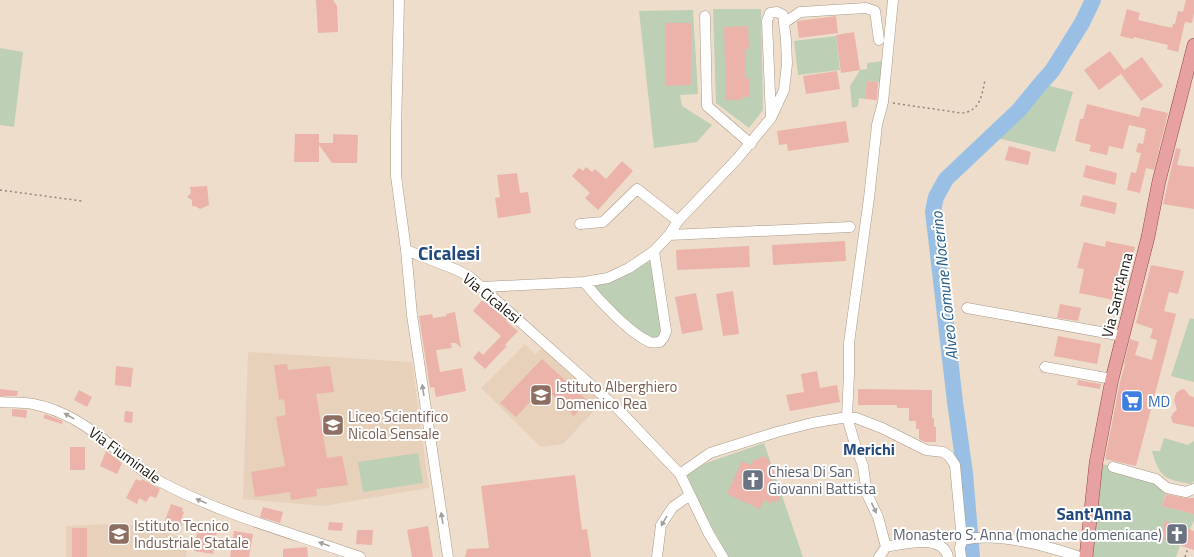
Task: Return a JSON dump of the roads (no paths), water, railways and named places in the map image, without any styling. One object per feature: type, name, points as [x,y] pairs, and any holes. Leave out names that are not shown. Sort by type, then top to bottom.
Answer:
[{"type":"main road","name":"Via Sant'Anna","points":[[1086,557],[1096,462],[1112,379],[1148,237],[1159,181],[1194,45]]},
{"type":"street","points":[[399,0],[396,176],[406,250],[412,314],[448,557]]},
{"type":"street","points":[[886,547],[878,517],[867,494],[863,466],[847,417],[850,374],[849,343],[869,198],[877,125],[883,102],[893,0]]},
{"type":"street","points":[[784,23],[800,12],[866,8],[875,11],[879,40]]},
{"type":"street","points":[[482,287],[584,282],[608,278],[629,268],[654,251],[669,235],[678,221],[751,144],[771,118],[784,90],[787,64],[783,15],[777,12],[770,13],[767,21],[771,118]]},
{"type":"street","points":[[705,16],[707,106],[751,144]]},
{"type":"street","points":[[580,224],[603,222],[637,189],[678,221]]},
{"type":"street","points":[[669,235],[850,227]]},
{"type":"street","name":"Via Cicalesi","points":[[406,250],[457,270],[470,277],[618,409],[680,474],[709,534],[723,557]]},
{"type":"street","points":[[584,282],[614,315],[637,334],[651,342],[660,342],[666,331],[654,251]]},
{"type":"street","points":[[966,308],[1123,336]]},
{"type":"street","points":[[1045,366],[1112,379]]},
{"type":"street","name":"Via Fiuminale","points":[[0,402],[33,404],[64,413],[99,435],[144,472],[159,481],[201,501],[263,525],[360,557]]},
{"type":"street","points":[[680,474],[710,453],[798,427],[847,417],[856,418],[882,428],[926,450],[943,452],[949,456],[955,465],[964,539],[960,548],[961,557]]},
{"type":"street","points":[[1113,467],[1156,479],[1167,488],[1186,492],[1194,488]]},
{"type":"street","points":[[657,557],[661,525],[673,507],[690,495]]},
{"type":"street","points":[[964,539],[978,538],[1021,541],[1047,546],[1080,557]]},
{"type":"street","points":[[879,557],[886,547],[918,541],[930,542],[943,549],[948,557]]},
{"type":"waterway","name":"Alveo Comune Nocerino","points":[[972,557],[965,473],[955,402],[933,211],[936,197],[946,179],[1019,110],[1052,71],[1082,23],[1093,0]]},
{"type":"place","name":"Istituto Alberghiero Domenico Rea","points":[[541,395]]},
{"type":"place","name":"MD","points":[[1132,401]]},
{"type":"place","name":"Liceo Scientifico Nicola Sensale","points":[[333,425]]},
{"type":"place","name":"Chiesa Di San Giovanni Battista","points":[[753,480]]},
{"type":"place","name":"Istituto Tecnico Industriale Statale","points":[[119,534]]},
{"type":"place","name":"Monastero S. Anna (monache domenicane)","points":[[1177,534]]},
{"type":"district","name":"Cicalesi","points":[[449,252]]},
{"type":"district","name":"Merichi","points":[[869,449]]},
{"type":"district","name":"Sant'Anna","points":[[1094,514]]}]
